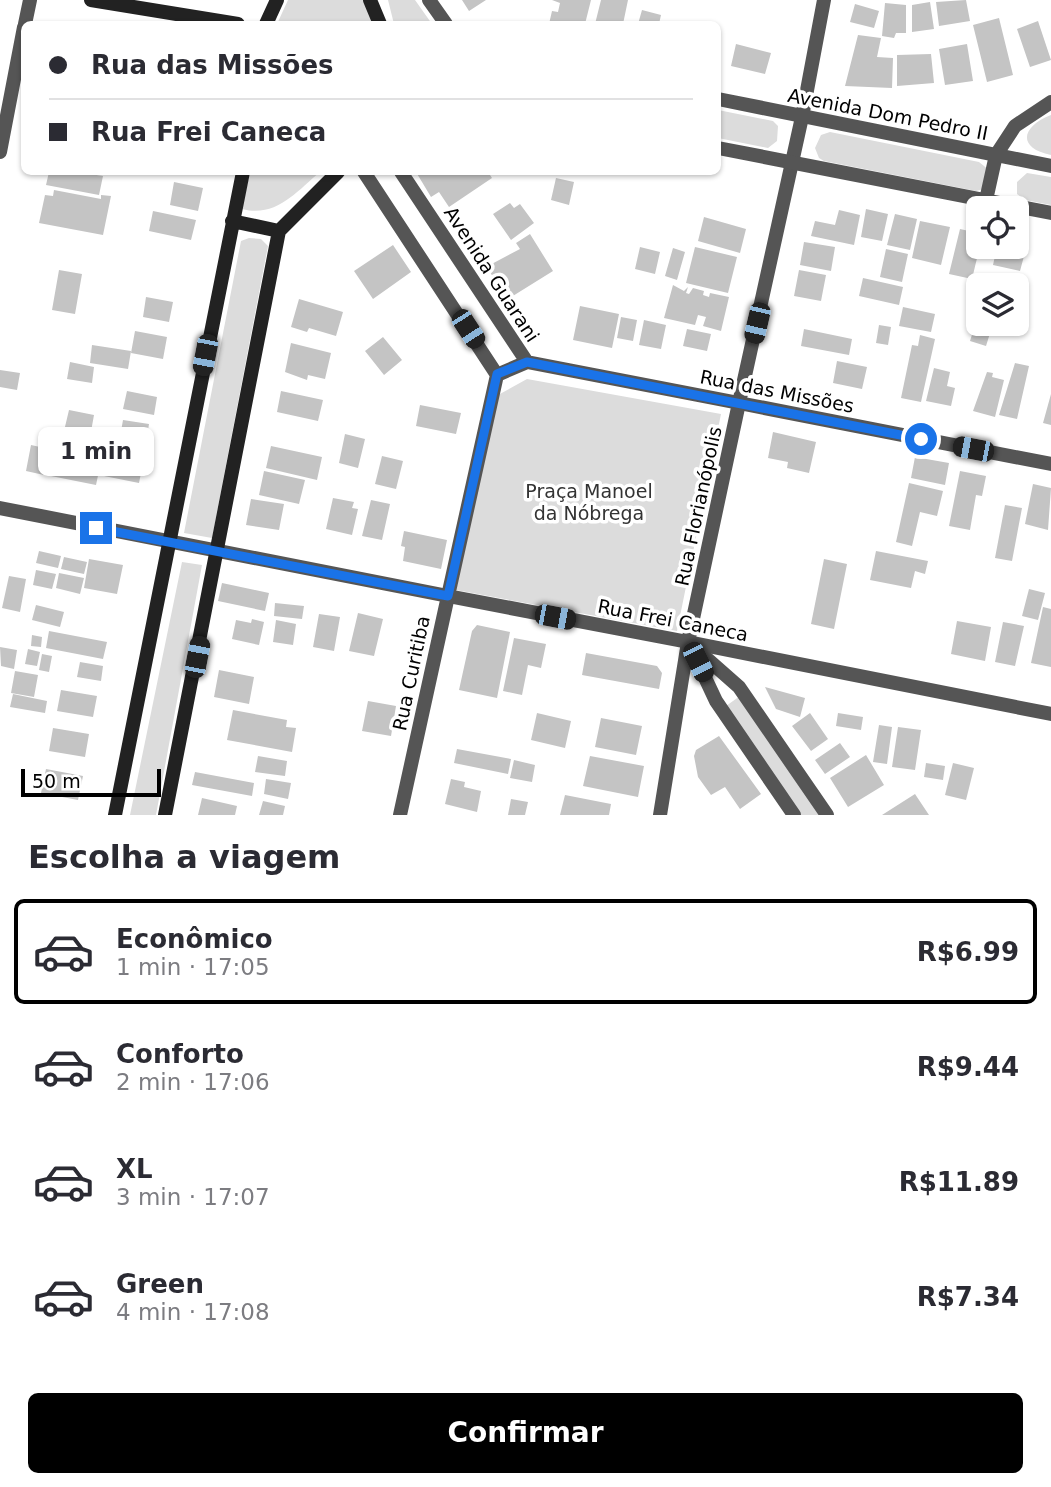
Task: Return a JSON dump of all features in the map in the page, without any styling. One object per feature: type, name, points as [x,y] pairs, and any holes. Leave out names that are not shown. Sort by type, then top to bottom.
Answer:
[{"type":"main road","points":[[91,0],[220,21]]},
{"type":"main road","points":[[267,21],[277,0]]},
{"type":"main road","points":[[370,0],[379,21]]},
{"type":"main road","points":[[115,815],[167,542],[242,175]]},
{"type":"main road","points":[[165,815],[279,231],[335,175]]},
{"type":"main road","points":[[232,221],[279,231]]},
{"type":"street","points":[[26,21],[30,0]]},
{"type":"street","points":[[429,0],[444,21]]},
{"type":"street","name":"Rua Florianópolis","points":[[660,815],[688,642],[802,117],[824,0]]},
{"type":"street","points":[[0,152],[21,46]]},
{"type":"street","name":"Avenida Dom Pedro II","points":[[721,100],[1051,166]]},
{"type":"street","points":[[987,196],[996,155],[1015,126],[1051,102]]},
{"type":"street","points":[[721,149],[966,196]]},
{"type":"street","points":[[366,175],[497,374],[527,362]]},
{"type":"street","name":"Avenida Guarani","points":[[403,175],[527,362]]},
{"type":"street","points":[[1029,209],[1051,213]]},
{"type":"street","name":"Rua das Missões","points":[[527,362],[1051,464]]},
{"type":"street","name":"Rua Curitiba","points":[[400,815],[497,374]]},
{"type":"street","name":"Rua Frei Caneca","points":[[0,508],[1051,714]]},
{"type":"street","points":[[688,642],[716,701],[793,815]]},
{"type":"street","points":[[688,642],[739,687],[827,815]]},
{"type":"green space","points":[[288,0],[364,0],[374,21],[278,21]]},
{"type":"green space","points":[[388,0],[415,0],[430,21],[393,21]]},
{"type":"green space","points":[[721,111],[773,121],[778,126],[777,141],[768,148],[721,139]]},
{"type":"green space","points":[[1051,115],[1051,155],[1032,147],[1027,136],[1034,125]]},
{"type":"green space","points":[[830,132],[979,162],[989,170],[984,189],[976,191],[824,161],[819,158],[815,148],[821,135]]},
{"type":"green space","points":[[1027,173],[1051,177],[1051,205],[1029,201],[1029,196],[1020,196],[1017,194],[1017,182]]},
{"type":"green space","points":[[249,175],[317,175],[275,207],[254,211],[242,209]]},
{"type":"green space","points":[[249,238],[261,239],[268,246],[212,538],[184,533],[241,241]]},
{"type":"green space","name":"Praça Manoel da Nóbrega","points":[[527,379],[721,414],[677,631],[456,590],[498,395]]},
{"type":"green space","points":[[182,562],[202,565],[156,815],[130,815]]},
{"type":"green space","points":[[740,696],[820,815],[800,815],[726,706]]},
{"type":"building","points":[[462,0],[486,0],[469,11]]},
{"type":"building","points":[[552,0],[591,0],[586,21],[550,21],[552,11],[558,12],[560,3]]},
{"type":"building","points":[[601,0],[628,0],[624,21],[596,21]]},
{"type":"building","points":[[966,0],[970,21],[939,26],[936,2]]},
{"type":"building","points":[[930,2],[934,29],[912,32],[912,5]]},
{"type":"building","points":[[885,3],[906,5],[906,33],[896,33],[894,38],[882,36]]},
{"type":"building","points":[[855,4],[879,11],[874,28],[850,22]]},
{"type":"building","points":[[642,10],[661,15],[660,21],[639,21]]},
{"type":"building","points":[[999,18],[1013,75],[987,82],[973,25]]},
{"type":"building","points":[[1038,21],[1051,60],[1030,67],[1017,29]]},
{"type":"building","points":[[858,35],[881,38],[877,57],[893,58],[892,88],[845,86]]},
{"type":"building","points":[[736,44],[771,53],[765,74],[731,66]]},
{"type":"building","points":[[967,44],[973,81],[945,85],[939,49]]},
{"type":"building","points":[[931,54],[934,83],[897,86],[897,55]]},
{"type":"building","points":[[48,175],[103,176],[99,195],[46,185]]},
{"type":"building","points":[[418,175],[490,175],[492,178],[449,207],[439,192],[431,197]]},
{"type":"building","points":[[556,178],[574,182],[569,205],[551,200]]},
{"type":"building","points":[[174,182],[203,188],[198,211],[170,205]]},
{"type":"building","points":[[54,190],[101,199],[101,195],[111,196],[103,235],[39,223],[45,195],[53,196]]},
{"type":"building","points":[[510,203],[514,208],[520,204],[534,223],[511,240],[493,214]]},
{"type":"building","points":[[866,209],[888,214],[882,241],[861,237]]},
{"type":"building","points":[[839,210],[860,215],[854,245],[811,236],[815,221],[835,225]]},
{"type":"building","points":[[153,211],[196,220],[191,240],[149,231]]},
{"type":"building","points":[[895,214],[917,219],[910,250],[887,245]]},
{"type":"building","points":[[704,217],[746,229],[740,253],[698,241]]},
{"type":"building","points":[[920,221],[950,227],[941,265],[912,258]]},
{"type":"building","points":[[960,229],[966,230],[966,259],[977,259],[973,273],[966,273],[966,278],[949,274]]},
{"type":"building","points":[[530,234],[553,271],[503,302],[489,281],[494,278],[486,267],[520,249],[516,243]]},
{"type":"building","points":[[804,242],[835,247],[831,271],[800,265]]},
{"type":"building","points":[[393,245],[411,272],[373,299],[354,271]]},
{"type":"building","points":[[640,247],[660,252],[655,274],[635,269]]},
{"type":"building","points":[[695,247],[737,257],[728,293],[686,283]]},
{"type":"building","points":[[673,248],[685,252],[677,280],[665,276]]},
{"type":"building","points":[[886,249],[908,254],[902,282],[880,277]]},
{"type":"building","points":[[994,259],[1023,259],[1020,271],[993,265]]},
{"type":"building","points":[[59,270],[82,274],[75,314],[52,310]]},
{"type":"building","points":[[799,270],[826,275],[821,301],[794,296]]},
{"type":"building","points":[[863,278],[903,287],[899,305],[859,296]]},
{"type":"building","points":[[673,285],[684,291],[688,287],[686,293],[689,294],[693,288],[704,291],[703,295],[709,297],[710,293],[729,297],[721,331],[703,326],[706,317],[698,315],[695,325],[664,318]]},
{"type":"building","points":[[146,297],[173,302],[169,322],[143,317]]},
{"type":"building","points":[[299,299],[343,312],[336,336],[309,328],[307,332],[291,327]]},
{"type":"building","points":[[580,306],[619,314],[612,348],[573,340]]},
{"type":"building","points":[[903,307],[935,314],[931,332],[899,326]]},
{"type":"building","points":[[621,317],[637,320],[633,341],[617,338]]},
{"type":"building","points":[[644,320],[666,325],[661,349],[639,345]]},
{"type":"building","points":[[879,325],[891,327],[888,345],[876,343]]},
{"type":"building","points":[[687,329],[711,334],[707,351],[683,346]]},
{"type":"building","points":[[804,329],[852,339],[849,355],[801,346]]},
{"type":"building","points":[[135,331],[167,337],[163,359],[131,353]]},
{"type":"building","points":[[920,335],[935,339],[921,402],[901,398],[912,345],[918,346]]},
{"type":"building","points":[[972,336],[989,336],[986,346],[970,341]]},
{"type":"building","points":[[383,337],[402,360],[384,375],[365,351]]},
{"type":"building","points":[[291,343],[331,353],[325,379],[308,375],[307,380],[285,372]]},
{"type":"building","points":[[92,345],[131,351],[128,369],[90,363]]},
{"type":"building","points":[[837,361],[867,367],[862,389],[833,383]]},
{"type":"building","points":[[70,362],[94,367],[92,383],[67,379]]},
{"type":"building","points":[[1015,363],[1029,366],[1017,419],[999,415]]},
{"type":"building","points":[[934,368],[950,372],[947,386],[955,388],[951,406],[926,401]]},
{"type":"building","points":[[0,370],[20,373],[17,390],[0,387]]},
{"type":"building","points":[[987,372],[993,373],[992,377],[1004,380],[995,417],[973,411]]},
{"type":"building","points":[[127,391],[157,397],[154,415],[123,409]]},
{"type":"building","points":[[281,391],[323,400],[318,421],[277,412]]},
{"type":"building","points":[[1051,394],[1051,425],[1043,423]]},
{"type":"building","points":[[420,405],[461,413],[456,434],[416,426]]},
{"type":"building","points":[[69,410],[94,415],[90,437],[64,431]]},
{"type":"building","points":[[123,420],[149,424],[146,442],[120,437]]},
{"type":"building","points":[[773,432],[816,442],[809,473],[787,468],[788,462],[768,458]]},
{"type":"building","points":[[345,434],[365,439],[358,468],[339,463]]},
{"type":"building","points":[[58,443],[103,452],[96,485],[51,476]]},
{"type":"building","points":[[31,445],[49,449],[44,475],[26,471]]},
{"type":"building","points":[[271,446],[322,457],[317,480],[266,468]]},
{"type":"building","points":[[108,455],[143,463],[139,483],[104,476]]},
{"type":"building","points":[[382,456],[403,461],[396,489],[375,484]]},
{"type":"building","points":[[915,457],[949,463],[945,485],[911,478]]},
{"type":"building","points":[[264,471],[305,480],[299,504],[259,495]]},
{"type":"building","points":[[960,471],[986,476],[982,496],[976,495],[970,530],[949,526]]},
{"type":"building","points":[[909,483],[943,491],[937,516],[920,512],[912,546],[896,542]]},
{"type":"building","points":[[1033,484],[1051,488],[1048,530],[1025,524]]},
{"type":"building","points":[[333,498],[354,502],[352,508],[358,509],[352,535],[326,529]]},
{"type":"building","points":[[251,499],[284,504],[279,530],[246,525]]},
{"type":"building","points":[[371,500],[390,504],[382,540],[362,536]]},
{"type":"building","points":[[1005,505],[1022,508],[1012,561],[995,558]]},
{"type":"building","points":[[404,531],[447,540],[441,569],[403,561],[405,547],[401,546]]},
{"type":"building","points":[[39,551],[61,556],[58,568],[36,563]]},
{"type":"building","points":[[876,551],[928,561],[925,574],[915,571],[911,588],[870,580]]},
{"type":"building","points":[[64,557],[87,562],[84,574],[61,569]]},
{"type":"building","points":[[89,559],[123,565],[117,594],[84,588]]},
{"type":"building","points":[[824,559],[847,564],[834,629],[811,624]]},
{"type":"building","points":[[36,570],[56,574],[52,589],[33,585]]},
{"type":"building","points":[[59,573],[84,578],[80,594],[56,588]]},
{"type":"building","points":[[9,576],[26,579],[20,612],[2,608]]},
{"type":"building","points":[[222,583],[269,593],[265,611],[218,601]]},
{"type":"building","points":[[1029,589],[1045,593],[1038,620],[1022,616]]},
{"type":"building","points":[[275,603],[304,606],[302,619],[274,616]]},
{"type":"building","points":[[36,605],[64,612],[60,627],[32,620]]},
{"type":"building","points":[[1043,607],[1051,609],[1051,667],[1031,663]]},
{"type":"building","points":[[358,613],[383,619],[374,656],[349,651]]},
{"type":"building","points":[[319,614],[340,617],[334,651],[313,647]]},
{"type":"building","points":[[252,619],[264,622],[259,645],[232,639],[236,620],[251,623]]},
{"type":"building","points":[[276,620],[296,624],[293,645],[273,642]]},
{"type":"building","points":[[957,621],[991,627],[985,661],[951,654]]},
{"type":"building","points":[[1003,622],[1024,626],[1015,666],[995,662]]},
{"type":"building","points":[[477,625],[510,632],[497,698],[459,690],[472,631]]},
{"type":"building","points":[[49,631],[107,642],[103,659],[46,648]]},
{"type":"building","points":[[32,635],[42,637],[41,647],[31,646]]},
{"type":"building","points":[[514,638],[546,644],[541,668],[528,665],[522,695],[503,691]]},
{"type":"building","points":[[0,647],[17,650],[14,669],[1,666]]},
{"type":"building","points":[[28,649],[40,652],[37,666],[25,664]]},
{"type":"building","points":[[586,653],[657,666],[662,673],[659,689],[582,675]]},
{"type":"building","points":[[42,654],[52,656],[49,672],[39,670]]},
{"type":"building","points":[[80,662],[103,666],[101,681],[77,677]]},
{"type":"building","points":[[219,670],[254,677],[249,704],[214,697]]},
{"type":"building","points":[[15,671],[38,675],[34,697],[11,693]]},
{"type":"building","points":[[765,687],[805,698],[800,717],[776,709]]},
{"type":"building","points":[[61,690],[97,696],[93,717],[57,711]]},
{"type":"building","points":[[13,694],[47,701],[45,713],[10,707]]},
{"type":"building","points":[[368,701],[396,706],[391,736],[362,731]]},
{"type":"building","points":[[233,710],[287,720],[286,727],[296,728],[292,752],[227,740]]},
{"type":"building","points":[[537,713],[571,721],[565,748],[531,740]]},
{"type":"building","points":[[810,713],[828,739],[811,751],[792,726]]},
{"type":"building","points":[[838,713],[863,717],[861,730],[836,726]]},
{"type":"building","points":[[601,718],[642,726],[636,755],[595,747]]},
{"type":"building","points":[[879,725],[892,727],[887,764],[873,762]]},
{"type":"building","points":[[898,727],[921,730],[915,770],[892,767]]},
{"type":"building","points":[[53,728],[89,734],[85,757],[49,751]]},
{"type":"building","points":[[719,736],[761,794],[740,809],[725,787],[711,795],[698,777],[694,756],[696,750]]},
{"type":"building","points":[[840,743],[850,757],[825,774],[815,760]]},
{"type":"building","points":[[457,749],[511,759],[508,774],[454,763]]},
{"type":"building","points":[[866,755],[884,785],[848,807],[830,778]]},
{"type":"building","points":[[258,756],[287,761],[285,776],[255,772]]},
{"type":"building","points":[[590,756],[644,766],[638,797],[583,786]]},
{"type":"building","points":[[514,760],[535,765],[532,782],[510,778]]},
{"type":"building","points":[[926,763],[945,766],[943,780],[924,777]]},
{"type":"building","points":[[953,763],[974,768],[966,800],[945,795]]},
{"type":"building","points":[[46,769],[83,776],[78,800],[41,793]]},
{"type":"building","points":[[195,772],[254,783],[252,796],[192,785]]},
{"type":"building","points":[[266,779],[291,783],[288,799],[264,794]]},
{"type":"building","points":[[451,779],[465,782],[464,787],[481,791],[477,812],[445,804]]},
{"type":"building","points":[[915,794],[929,815],[882,815]]},
{"type":"building","points":[[565,795],[611,804],[609,815],[560,815]]},
{"type":"building","points":[[202,798],[237,806],[235,815],[198,815]]},
{"type":"building","points":[[511,799],[528,802],[525,815],[508,815]]},
{"type":"building","points":[[263,801],[285,806],[283,815],[259,815]]},
{"type":"route","points":[[96,528],[448,596],[497,374],[527,362],[921,439]]}]
